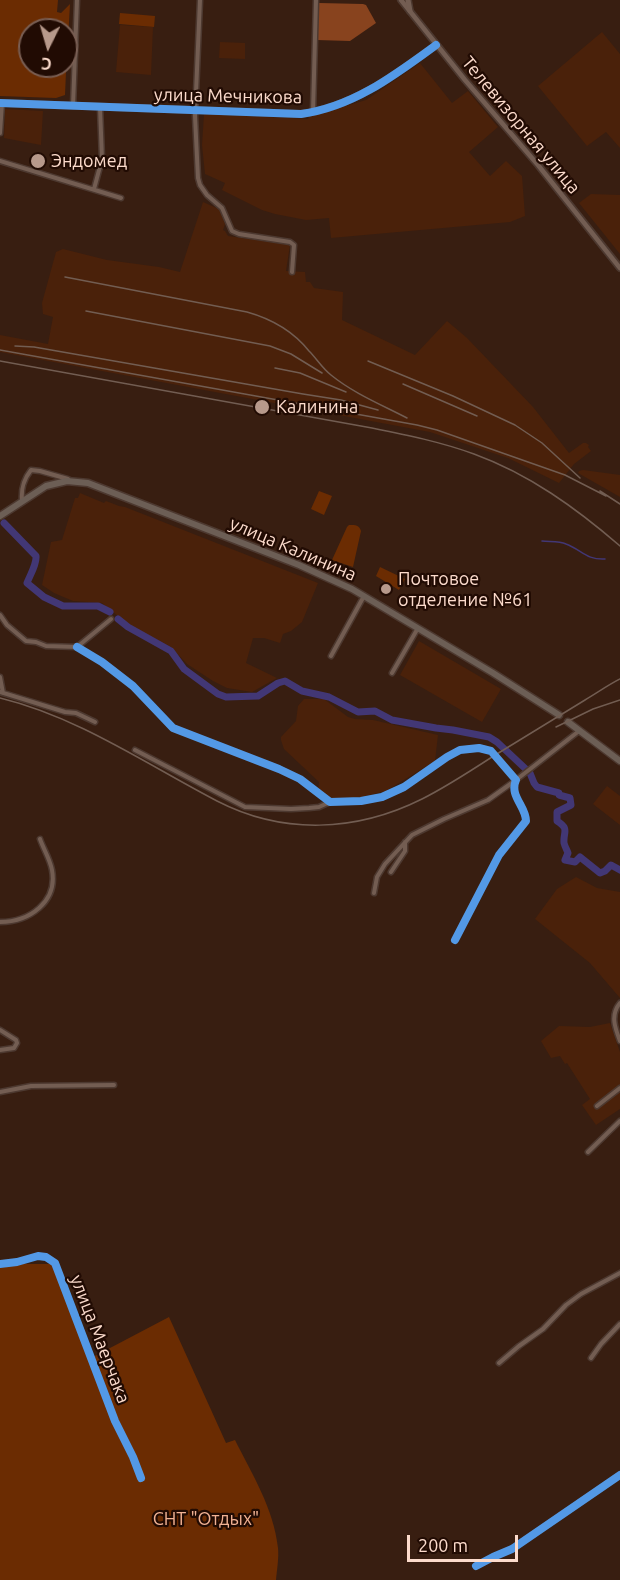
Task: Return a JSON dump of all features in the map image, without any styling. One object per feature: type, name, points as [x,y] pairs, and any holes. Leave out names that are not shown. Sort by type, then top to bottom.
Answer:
[{"type":"main road","points":[[408,0],[410,11]]},
{"type":"main road","name":"улица Калинина","points":[[0,516],[46,486],[75,481],[88,483],[237,540],[324,575],[364,596],[493,673],[579,730],[620,761]]},
{"type":"street","points":[[73,106],[77,0]]},
{"type":"street","points":[[200,0],[195,110],[200,185],[207,195],[222,208],[232,231],[290,242],[294,245],[292,272]]},
{"type":"street","points":[[313,112],[316,0]]},
{"type":"street","name":"Телевизорная улица","points":[[401,0],[620,268]]},
{"type":"street","name":"улица Мечникова","points":[[1,103],[301,114],[337,106],[362,95],[436,45]]},
{"type":"street","points":[[0,133],[1,103]]},
{"type":"street","points":[[94,189],[102,159],[100,107]]},
{"type":"street","points":[[0,161],[121,198]]},
{"type":"street","points":[[22,501],[21,491],[25,477],[31,470],[75,481]]},
{"type":"street","points":[[331,656],[364,596]]},
{"type":"street","points":[[0,615],[1,621],[26,641],[46,646],[77,647],[102,662],[133,686],[172,728],[279,769],[300,779],[330,801]]},
{"type":"street","points":[[77,647],[111,619]]},
{"type":"street","points":[[392,673],[418,628]]},
{"type":"street","points":[[0,677],[2,692],[65,712],[76,713],[95,722]]},
{"type":"street","points":[[374,893],[376,877],[412,835],[488,800],[579,730]]},
{"type":"street","points":[[135,750],[245,807],[309,808],[319,807],[330,801],[361,801],[382,797],[404,788],[460,750],[479,748],[491,751],[516,780]]},
{"type":"street","points":[[455,940],[499,855],[526,821],[513,786],[516,780]]},
{"type":"street","points":[[0,922],[30,916],[41,908],[48,896],[52,885],[52,870],[39,839]]},
{"type":"street","points":[[391,872],[405,851],[405,841]]},
{"type":"street","points":[[620,1003],[615,1011],[614,1021],[620,1041]]},
{"type":"street","points":[[0,1030],[17,1043],[14,1048],[0,1050]]},
{"type":"street","points":[[0,1092],[31,1086],[114,1085]]},
{"type":"street","points":[[597,1106],[620,1088]]},
{"type":"street","points":[[588,1152],[620,1121]]},
{"type":"street","name":"улица Маерчака","points":[[0,1264],[38,1256],[46,1257],[55,1263],[115,1421],[141,1478]]},
{"type":"street","points":[[499,1363],[543,1329],[573,1299],[620,1273]]},
{"type":"street","points":[[591,1358],[620,1324]]},
{"type":"street","points":[[476,1566],[512,1549],[620,1475]]},
{"type":"shaded area","points":[[319,3],[366,5],[376,23],[350,41],[317,40]]},
{"type":"shaded area","points":[[120,25],[153,27],[151,75],[116,72]]},
{"type":"shaded area","points":[[602,32],[620,54],[620,148],[606,132],[587,146],[538,86]]},
{"type":"shaded area","points":[[220,42],[245,43],[245,59],[219,58]]},
{"type":"shaded area","points":[[420,63],[452,103],[468,91],[498,127],[469,152],[490,176],[506,161],[522,176],[525,216],[510,222],[331,238],[329,218],[306,220],[262,210],[222,190],[225,183],[205,174],[202,145],[204,114],[308,119],[366,100]]},
{"type":"shaded area","points":[[5,109],[43,111],[41,145],[4,138]]},
{"type":"shaded area","points":[[591,194],[620,195],[620,254],[579,203]]},
{"type":"shaded area","points":[[203,202],[219,209],[225,224],[223,230],[228,236],[290,245],[286,271],[305,272],[306,282],[310,282],[314,288],[343,292],[342,320],[415,355],[447,321],[467,338],[533,407],[569,453],[583,443],[589,445],[591,451],[574,464],[559,483],[508,458],[430,432],[0,352],[0,335],[48,344],[53,317],[43,314],[42,303],[56,252],[63,249],[107,260],[180,272]]},
{"type":"shaded area","points":[[583,470],[620,475],[620,497],[578,473]]},
{"type":"shaded area","points":[[80,493],[104,503],[106,501],[125,507],[318,583],[302,622],[283,634],[280,643],[264,638],[253,638],[246,663],[277,678],[252,692],[227,688],[187,664],[171,647],[129,625],[102,603],[73,601],[42,585],[51,542],[62,540],[75,498],[78,498]]},
{"type":"shaded area","points":[[419,641],[501,689],[482,722],[400,675]]},
{"type":"shaded area","points":[[304,699],[324,699],[348,717],[355,719],[373,720],[438,735],[435,761],[386,791],[353,799],[342,800],[328,797],[318,790],[319,782],[284,749],[281,740],[281,737],[296,721],[298,706]]},
{"type":"shaded area","points":[[607,786],[620,796],[620,825],[593,804]]},
{"type":"shaded area","points":[[576,877],[597,888],[620,892],[620,998],[590,963],[535,919],[557,889]]},
{"type":"shaded area","points":[[610,1023],[620,1052],[620,1109],[596,1125],[582,1105],[590,1099],[567,1063],[565,1064],[560,1056],[551,1058],[541,1041],[559,1026],[590,1027]]},
{"type":"green space","points":[[0,0],[58,0],[57,12],[61,13],[70,4],[69,18],[18,18],[18,78],[66,78],[65,95],[56,98],[0,96]]},
{"type":"green space","points":[[120,13],[155,16],[154,27],[119,24]]},
{"type":"green space","points":[[319,491],[332,496],[324,515],[311,509]]},
{"type":"green space","points":[[349,525],[357,526],[361,531],[353,567],[332,560]]},
{"type":"green space","points":[[380,567],[405,579],[399,590],[376,576]]},
{"type":"green space","name":"СНТ \"Отдых\"","points":[[23,1264],[53,1264],[91,1358],[169,1317],[226,1443],[235,1440],[267,1506],[278,1548],[276,1580],[0,1580],[0,1268]]},
{"type":"waterway","points":[[4,523],[36,556],[27,583],[44,597],[63,606],[98,606],[110,612]]},
{"type":"waterway","points":[[542,541],[563,543],[589,556],[605,559]]},
{"type":"waterway","points":[[118,619],[171,651],[184,669],[218,694],[226,697],[258,696],[285,681],[302,691],[329,697],[358,712],[375,711],[392,720],[489,737],[530,773],[537,787],[570,798],[571,805],[557,812],[557,821],[565,829],[564,843],[568,853],[565,860],[575,862],[580,857],[600,873],[611,865],[620,870]]},
{"type":"railway","points":[[65,277],[247,312],[265,318],[296,337],[325,369],[340,381],[407,418]]},
{"type":"railway","points":[[86,311],[270,346],[291,354],[322,373]]},
{"type":"railway","points":[[15,346],[34,347],[341,400],[378,410]]},
{"type":"railway","points":[[0,350],[417,425],[565,475],[606,496]]},
{"type":"railway","points":[[0,361],[372,428],[449,446],[494,462],[533,482],[569,505],[620,546]]},
{"type":"railway","points":[[368,361],[453,396],[515,425],[542,443],[580,478]]},
{"type":"railway","points":[[275,368],[300,373],[346,392]]},
{"type":"railway","points":[[403,384],[477,416]]},
{"type":"railway","points":[[600,491],[620,504]]},
{"type":"railway","points":[[0,698],[29,706],[84,729],[217,801],[242,812],[268,820],[319,825],[371,818],[422,799],[620,679]]},
{"type":"railway","points":[[556,727],[593,709],[620,700]]},
{"type":"cycle path","points":[[0,103],[301,114],[356,97],[389,78],[436,45]]},
{"type":"cycle path","points":[[77,647],[102,662],[133,686],[173,728],[279,769],[300,779],[330,802],[361,801],[382,797],[404,787],[460,750],[479,748],[491,751],[516,780],[514,786],[516,796],[526,821],[499,855],[455,940]]},
{"type":"cycle path","points":[[0,1264],[38,1256],[46,1257],[55,1263],[115,1421],[141,1478]]},
{"type":"cycle path","points":[[476,1566],[512,1549],[620,1475]]},
{"type":"place","name":"Эндомед","points":[[38,161]]},
{"type":"place","name":"Калинина","points":[[262,407]]},
{"type":"place","name":"Почтовое отделение №61","points":[[386,589]]}]
